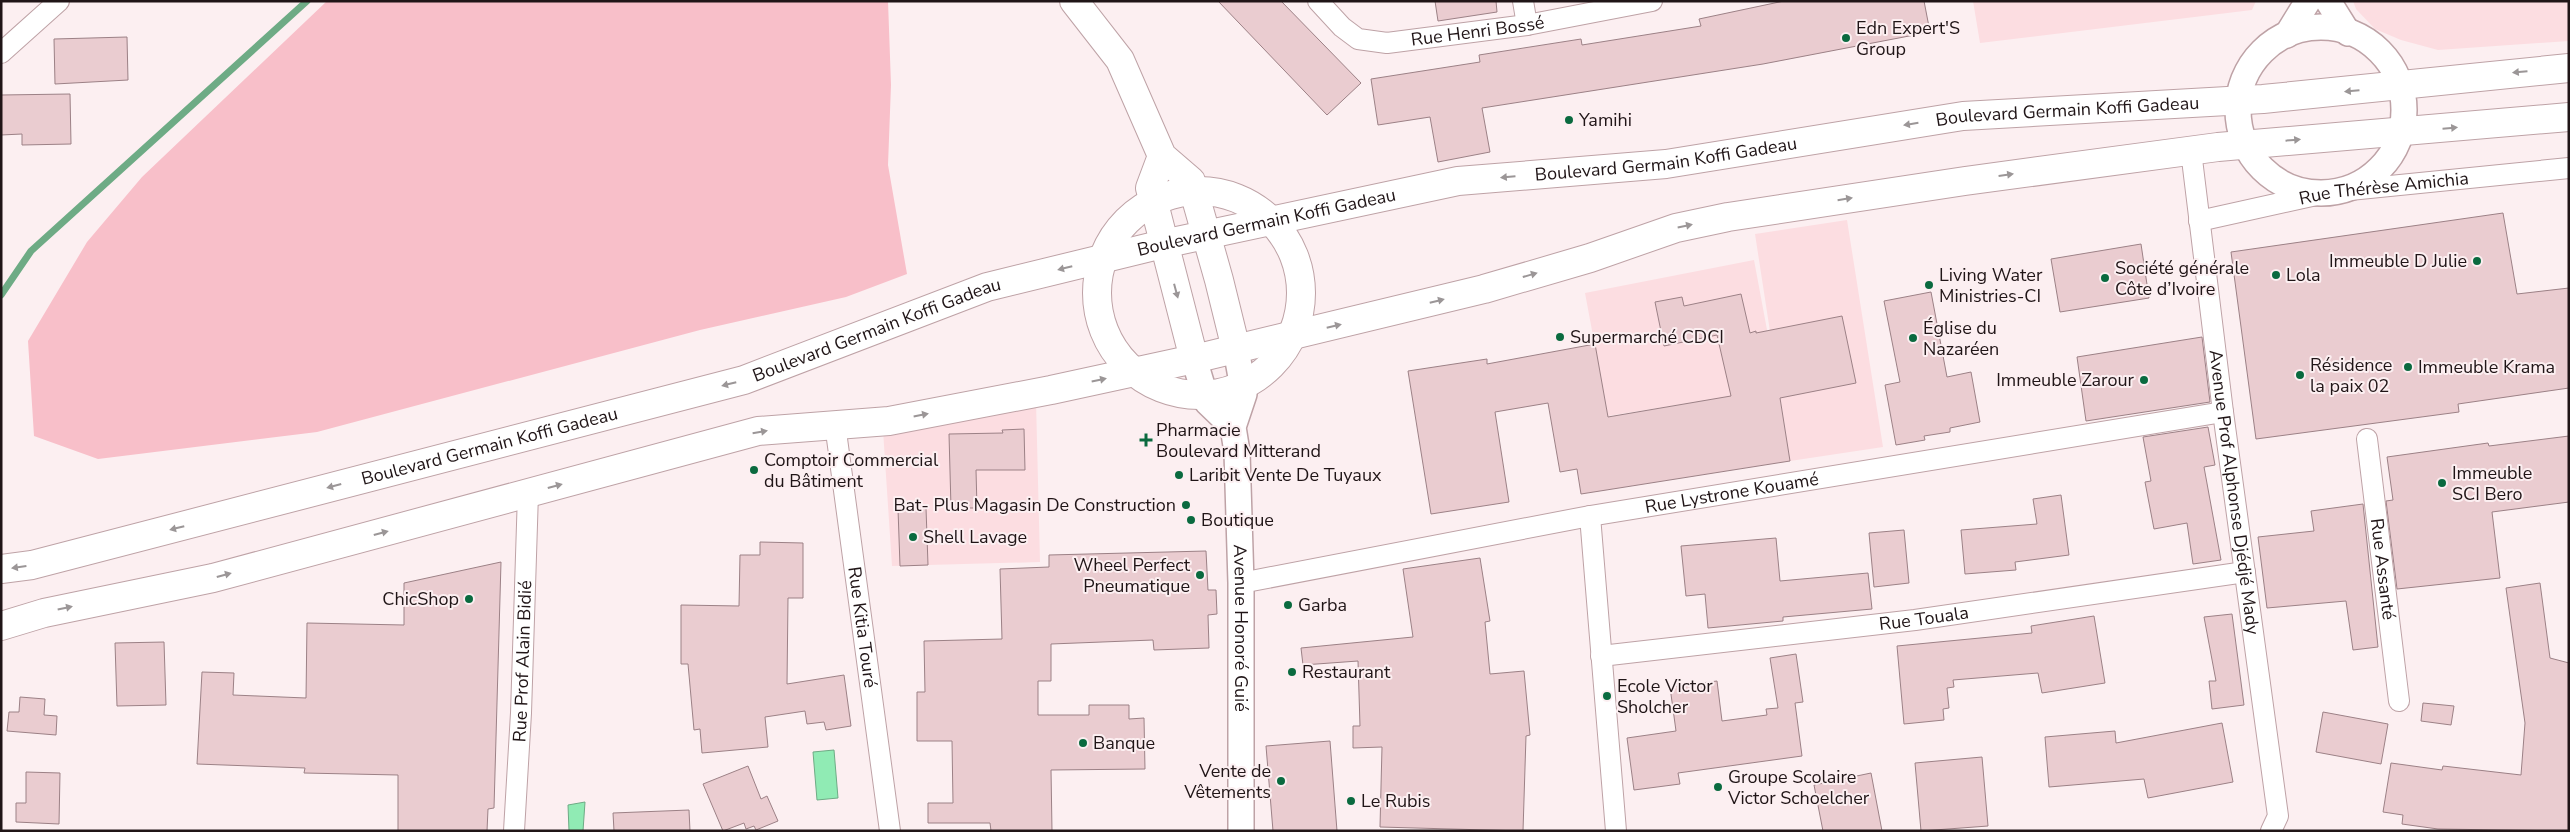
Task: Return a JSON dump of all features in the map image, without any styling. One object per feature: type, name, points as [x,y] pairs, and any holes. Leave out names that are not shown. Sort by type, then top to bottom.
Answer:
[{"type":"main road","points":[[1074,1],[1120,60],[1162,156],[1191,181],[1236,349]]},
{"type":"main road","name":"Boulevard Germain Koffi Gadeau","points":[[1,569],[32,565],[744,380],[987,287],[1205,234],[1458,181],[1666,164],[1963,116],[2239,100],[2400,86],[2490,74],[2569,68]]},
{"type":"main road","points":[[1,626],[44,613],[214,578],[758,431],[889,421],[1133,372],[1292,336],[1484,289],[1590,258],[1676,228],[1728,217],[1965,181],[2191,151],[2372,133],[2569,117]]},
{"type":"main road","points":[[1162,156],[1150,188],[1194,359]]},
{"type":"main road","points":[[1194,191],[1233,197],[1251,205],[1270,220],[1292,249],[1300,278],[1300,310],[1292,336],[1275,362],[1261,375],[1242,385],[1205,395],[1164,389],[1133,372],[1108,339],[1102,324],[1097,301],[1102,259],[1121,227],[1153,202],[1170,194],[1194,191]]},
{"type":"street","points":[[1,53],[59,1]]},
{"type":"street","name":"Rue Henri Bossé","points":[[1318,1],[1342,27],[1358,39],[1387,43],[1527,25],[1652,1]]},
{"type":"street","points":[[1523,1],[1527,25]]},
{"type":"street","points":[[2286,35],[2308,1]]},
{"type":"street","points":[[2328,1],[2348,33]]},
{"type":"street","points":[[2319,28],[2334,29],[2348,33],[2376,48],[2394,72],[2400,86],[2404,117],[2401,132],[2386,162],[2374,174],[2362,182],[2330,192],[2298,189],[2282,182],[2254,161],[2245,145],[2238,124],[2239,100],[2245,79],[2255,61],[2272,44],[2286,35],[2319,28]]},
{"type":"street","name":"Avenue Prof Alphonse Djédjé Mady","points":[[2191,151],[2223,412],[2278,816],[2271,831]]},
{"type":"street","name":"Rue Thérèse Amichia","points":[[2199,222],[2330,192],[2569,168]]},
{"type":"street","name":"Avenue Honoré Guié","points":[[1236,349],[1244,394],[1233,427],[1238,452],[1241,583],[1241,831]]},
{"type":"street","points":[[1194,359],[1207,402],[1233,427]]},
{"type":"street","name":"Rue Lystrone Kouamé","points":[[1241,583],[1590,516],[2223,412]]},
{"type":"street","name":"Rue Kitia Touré","points":[[835,424],[890,831]]},
{"type":"street","name":"Rue Assanté","points":[[2368,439],[2399,701]]},
{"type":"street","name":"Rue Prof Alain Bidié","points":[[514,831],[521,713],[528,493]]},
{"type":"street","points":[[1590,516],[1616,831]]},
{"type":"street","name":"Rue Touala","points":[[1601,656],[1915,620],[2245,572]]},
{"type":"shaded area","points":[[327,1],[888,1],[891,85],[888,165],[907,274],[846,297],[700,330],[317,432],[98,459],[34,436],[28,341],[87,242],[142,177]]},
{"type":"shaded area","points":[[1973,1],[2256,1],[2252,10],[1980,43]]},
{"type":"shaded area","points":[[2353,1],[2569,1],[2569,41],[2438,50],[2401,40],[2375,29],[2356,9]]},
{"type":"shaded area","points":[[1847,220],[1883,447],[1790,461],[1755,234]]},
{"type":"shaded area","points":[[1754,260],[1778,389],[1608,416],[1585,293]]},
{"type":"shaded area","points":[[1036,401],[1040,562],[892,566],[883,430]]},
{"type":"shaded area","points":[[834,750],[838,798],[817,800],[813,752]]},
{"type":"shaded area","points":[[585,802],[583,831],[569,831],[568,805]]},
{"type":"building","points":[[1218,1],[1281,1],[1361,83],[1327,115]]},
{"type":"building","points":[[1435,1],[1496,1],[1497,12],[1438,21]]},
{"type":"building","points":[[1784,1],[1924,1],[1930,32],[1763,64],[1482,108],[1490,152],[1438,162],[1430,117],[1378,125],[1371,79],[1480,62],[1479,55],[1581,39],[1582,45],[1701,26],[1699,19]]},
{"type":"building","points":[[127,37],[128,80],[55,84],[54,39]]},
{"type":"building","points":[[70,94],[71,144],[22,145],[22,134],[1,135],[1,95]]},
{"type":"building","points":[[2503,213],[2517,294],[2569,288],[2569,388],[2458,404],[2459,412],[2256,439],[2231,252]]},
{"type":"building","points":[[2141,244],[2149,298],[2060,312],[2051,259]]},
{"type":"building","points":[[1931,292],[1947,377],[1971,372],[1980,422],[1950,428],[1950,432],[1924,436],[1925,440],[1896,445],[1885,385],[1900,382],[1884,301]]},
{"type":"building","points":[[1741,294],[1750,333],[1842,316],[1856,383],[1780,398],[1790,461],[1581,494],[1577,469],[1560,472],[1548,403],[1495,412],[1509,502],[1431,514],[1408,371],[1487,359],[1487,364],[1595,344],[1608,417],[1731,396],[1717,335],[1664,346],[1655,302],[1682,297],[1684,306]]},
{"type":"building","name":"Immeuble Zarour","points":[[2202,337],[2210,402],[2086,421],[2077,357]]},
{"type":"building","points":[[2208,427],[2215,465],[2204,467],[2221,560],[2193,564],[2187,523],[2154,529],[2145,482],[2151,481],[2143,437]]},
{"type":"building","points":[[1024,429],[1025,470],[976,470],[977,508],[951,508],[949,434],[1003,433],[1002,430]]},
{"type":"building","points":[[2569,436],[2569,502],[2492,512],[2500,578],[2397,589],[2386,501],[2393,500],[2387,457],[2488,443],[2489,446]]},
{"type":"building","points":[[2061,495],[2069,555],[2015,562],[2016,570],[1965,574],[1961,530],[2037,524],[2033,499]]},
{"type":"building","points":[[2363,504],[2378,647],[2353,650],[2346,601],[2267,608],[2258,537],[2314,531],[2311,511]]},
{"type":"building","name":"Shell Lavage","points":[[926,508],[928,565],[900,566],[898,509]]},
{"type":"building","points":[[1904,530],[1909,583],[1874,587],[1869,533]]},
{"type":"building","points":[[1776,538],[1780,581],[1868,573],[1872,609],[1783,617],[1783,621],[1708,628],[1705,594],[1686,596],[1681,546]]},
{"type":"building","points":[[760,542],[803,543],[803,598],[788,598],[787,684],[844,675],[851,726],[826,730],[824,722],[807,724],[805,711],[765,717],[768,747],[702,753],[700,729],[694,730],[688,664],[681,664],[681,605],[739,606],[740,555],[760,555]]},
{"type":"building","points":[[1206,551],[1208,590],[1216,590],[1217,614],[1208,615],[1209,648],[1154,650],[1153,640],[1051,644],[1051,681],[1038,681],[1038,715],[1089,715],[1089,705],[1129,705],[1129,719],[1144,718],[1145,769],[1051,770],[1052,831],[991,831],[990,823],[928,823],[928,803],[953,803],[952,741],[917,741],[917,692],[925,692],[924,641],[1002,639],[1000,569],[1049,567],[1049,555]]},
{"type":"building","points":[[1480,558],[1490,621],[1485,622],[1490,674],[1524,671],[1530,735],[1526,736],[1523,831],[1380,827],[1382,747],[1353,748],[1353,726],[1360,726],[1358,661],[1303,665],[1301,648],[1413,637],[1403,569]]},
{"type":"building","points":[[501,562],[494,808],[488,809],[487,831],[398,831],[398,775],[304,773],[305,768],[197,764],[202,672],[234,673],[233,695],[306,698],[307,623],[404,625],[404,583]]},
{"type":"building","points":[[2540,583],[2550,658],[2569,663],[2569,831],[2438,829],[2402,824],[2403,815],[2383,812],[2391,763],[2442,770],[2443,766],[2521,775],[2525,723],[2506,588]]},
{"type":"building","points":[[2232,614],[2244,705],[2212,709],[2209,681],[2216,681],[2204,617]]},
{"type":"building","points":[[2094,616],[2105,683],[2042,693],[2038,673],[1953,680],[1954,687],[1947,688],[1949,708],[1943,709],[1944,720],[1904,724],[1897,646],[2032,633],[2031,626]]},
{"type":"building","points":[[164,642],[166,705],[117,706],[115,643]]},
{"type":"building","points":[[1796,654],[1803,702],[1795,703],[1802,756],[1678,773],[1680,784],[1634,790],[1627,738],[1676,731],[1670,687],[1717,681],[1722,721],[1767,715],[1766,709],[1778,708],[1770,658]]},
{"type":"building","points":[[20,697],[45,699],[44,715],[57,716],[56,735],[7,731],[9,712],[19,712]]},
{"type":"building","points":[[2423,703],[2454,706],[2451,725],[2421,721]]},
{"type":"building","points":[[2323,712],[2388,724],[2381,764],[2316,752]]},
{"type":"building","points":[[2222,723],[2233,782],[2148,798],[2144,779],[2049,787],[2045,737],[2115,731],[2116,743]]},
{"type":"building","points":[[1330,741],[1337,831],[1273,831],[1266,746]]},
{"type":"building","points":[[1982,757],[1988,826],[1921,831],[1915,763]]},
{"type":"building","points":[[748,766],[761,799],[767,796],[778,821],[756,830],[754,826],[746,829],[744,823],[723,831],[703,784]]},
{"type":"building","points":[[26,772],[60,773],[59,824],[16,822],[16,803],[26,803]]},
{"type":"building","points":[[1871,773],[1882,831],[1823,831],[1814,785]]},
{"type":"building","points":[[689,810],[690,831],[614,831],[613,813]]},
{"type":"waterway","points":[[1,295],[31,251],[307,1]]},
{"type":"place","name":"Edn Expert'S Group","points":[[1846,38]]},
{"type":"place","name":"Yamihi","points":[[1569,120]]},
{"type":"place","name":"Immeuble D Julie","points":[[2477,261]]},
{"type":"place","name":"Lola","points":[[2276,275]]},
{"type":"place","name":"Société générale Côte d’Ivoire","points":[[2105,278]]},
{"type":"place","name":"Living Water Ministries-CI","points":[[1929,285]]},
{"type":"place","name":"Supermarché CDCI","points":[[1560,337]]},
{"type":"place","name":"Église du Nazaréen","points":[[1913,338]]},
{"type":"place","name":"Immeuble Krama","points":[[2408,367]]},
{"type":"place","name":"Résidence la paix 02","points":[[2300,375]]},
{"type":"place","name":"Immeuble Zarour","points":[[2144,380]]},
{"type":"place","name":"Pharmacie Boulevard Mitterand","points":[[1146,440]]},
{"type":"place","name":"Comptoir Commercial du Bâtiment","points":[[754,470]]},
{"type":"place","name":"Laribit Vente De Tuyaux","points":[[1179,475]]},
{"type":"place","name":"Immeuble SCI Bero","points":[[2442,483]]},
{"type":"place","name":"Bat- Plus Magasin De Construction","points":[[1186,505]]},
{"type":"place","name":"Boutique","points":[[1191,520]]},
{"type":"place","name":"Shell Lavage","points":[[913,537]]},
{"type":"place","name":"Wheel Perfect Pneumatique","points":[[1200,575]]},
{"type":"place","name":"ChicShop","points":[[469,599]]},
{"type":"place","name":"Garba","points":[[1288,605]]},
{"type":"place","name":"Restaurant","points":[[1292,672]]},
{"type":"place","name":"Ecole Victor Sholcher","points":[[1607,696]]},
{"type":"place","name":"Banque","points":[[1083,743]]},
{"type":"place","name":"Vente de Vêtements","points":[[1281,781]]},
{"type":"place","name":"Groupe Scolaire Victor Schoelcher","points":[[1718,787]]},
{"type":"place","name":"Le Rubis","points":[[1351,801]]}]
